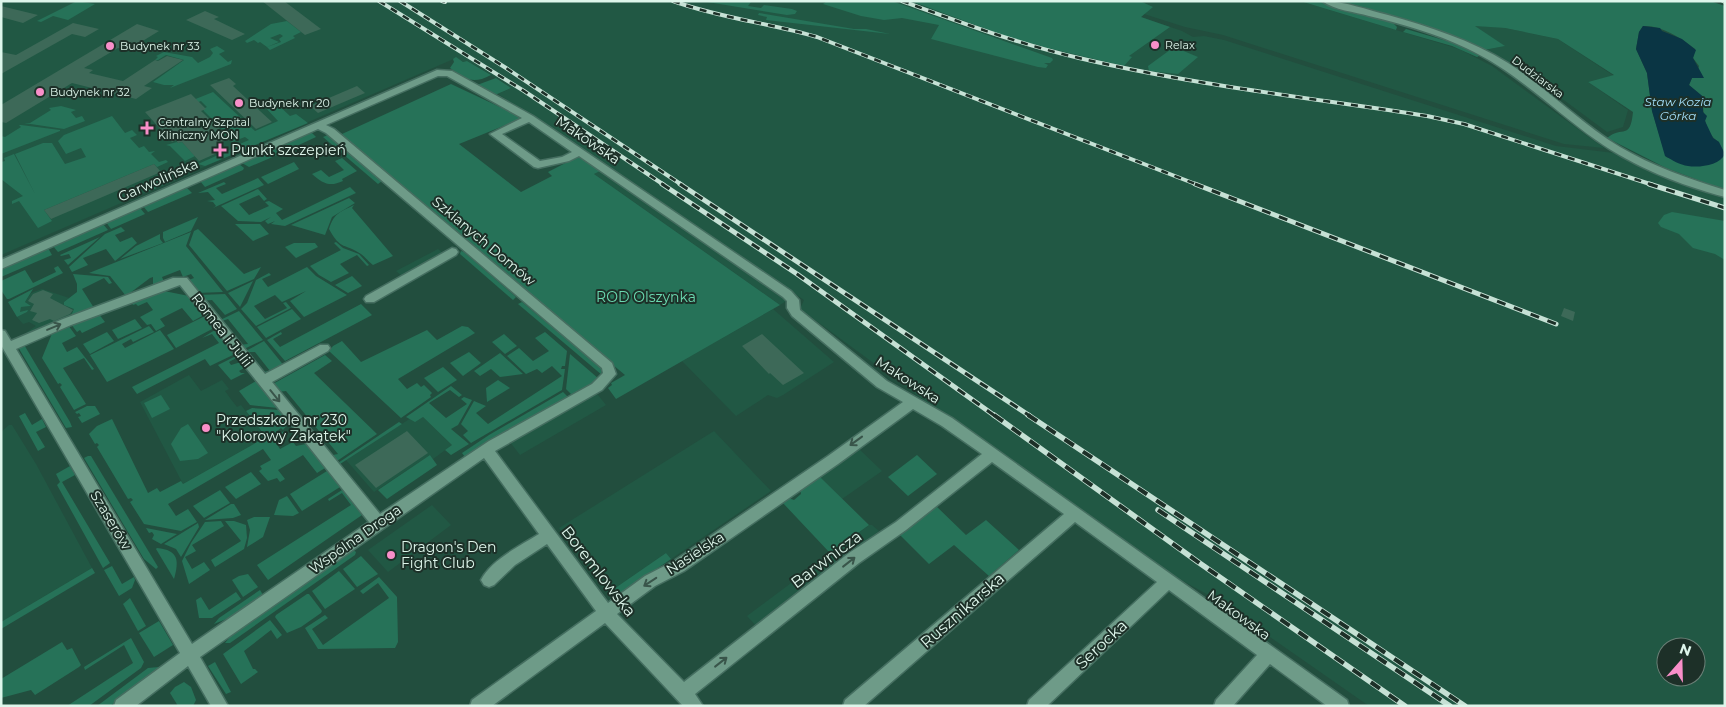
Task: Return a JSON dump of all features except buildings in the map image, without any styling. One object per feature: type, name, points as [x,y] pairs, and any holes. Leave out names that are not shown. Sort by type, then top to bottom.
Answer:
[{"type":"street","name":"Dudziarska","points":[[1326,1],[1439,34],[1487,55],[1522,77],[1615,148],[1651,167],[1725,194]]},
{"type":"street","name":"Makowska","points":[[437,73],[449,73],[530,118],[787,294],[793,300],[793,308],[796,313],[882,384],[947,422],[1073,515],[1341,706]]},
{"type":"street","name":"Garwolińska","points":[[1,265],[437,73]]},
{"type":"street","points":[[530,118],[495,134],[538,165],[565,159],[580,152]]},
{"type":"street","name":"Szklanych Domów","points":[[318,125],[330,131],[608,366],[610,370],[608,378],[597,387]]},
{"type":"street","points":[[370,299],[396,282],[452,252]]},
{"type":"street","name":"Romea i Julii","points":[[9,347],[98,310],[181,281],[379,523]]},
{"type":"street","name":"Szaserów","points":[[1,334],[220,706]]},
{"type":"street","points":[[263,381],[324,348]]},
{"type":"street","name":"Wspólna Droga","points":[[122,706],[190,655],[486,450],[597,387]]},
{"type":"street","name":"Nasielska","points":[[478,706],[650,581],[679,566],[786,493],[913,402]]},
{"type":"street","name":"Boremlowska","points":[[486,450],[606,613],[695,706]]},
{"type":"street","name":"Barwnicza","points":[[683,693],[854,558],[901,526],[991,455]]},
{"type":"street","name":"Rusznikarska","points":[[852,706],[1073,515]]},
{"type":"street","points":[[489,580],[510,560],[549,535]]},
{"type":"street","name":"Serocka","points":[[1035,706],[1167,582]]},
{"type":"street","points":[[1222,706],[1268,654]]},
{"type":"shaded area","points":[[1,1],[1300,1],[1459,49],[1492,66],[1604,148],[1564,144],[1223,35],[1185,27],[1144,14],[1141,17],[1182,31],[1193,37],[1204,36],[1224,40],[1556,146],[1614,153],[1655,172],[1725,198],[1725,706],[1369,706],[1214,598],[1172,575],[913,392],[800,309],[804,300],[498,94],[511,88],[502,81],[467,61],[463,62],[456,58],[1,255]]},
{"type":"shaded area","points":[[1473,25],[1505,28],[1558,39],[1614,76],[1588,82],[1628,110],[1623,127],[1607,132],[1518,66],[1512,66],[1484,50],[1504,46]]},
{"type":"shaded area","points":[[601,170],[789,299],[780,305],[594,174]]},
{"type":"shaded area","points":[[438,249],[444,254],[402,276],[396,271]]},
{"type":"shaded area","points":[[42,289],[69,298],[64,302],[75,309],[70,318],[29,334],[27,332],[36,326],[29,322],[23,324],[17,317],[27,312],[19,312],[21,307],[31,306],[25,302],[31,293]]},
{"type":"shaded area","points":[[773,309],[834,362],[783,395],[777,398],[768,395],[736,416],[682,361]]},
{"type":"shaded area","name":"Przedszkole nr 230 \"Kolorowy Zakątek\"","points":[[189,375],[201,391],[222,380],[229,389],[225,391],[230,398],[237,407],[241,405],[266,437],[183,484],[140,402]]},
{"type":"shaded area","points":[[593,394],[598,395],[606,405],[520,455],[510,442]]},
{"type":"shaded area","points":[[423,417],[452,445],[433,459],[430,455],[374,492],[346,460],[411,418]]},
{"type":"shaded area","points":[[9,425],[12,425],[36,464],[92,568],[1,622],[1,432]]},
{"type":"shaded area","points":[[714,431],[771,491],[671,559],[666,553],[608,593],[559,528]]},
{"type":"shaded area","points":[[859,449],[882,471],[842,499],[819,476]]},
{"type":"shaded area","points":[[432,505],[451,525],[388,572],[368,550]]},
{"type":"shaded area","points":[[869,525],[872,525],[879,531],[757,627],[747,616]]},
{"type":"green space","points":[[77,1],[95,4],[68,20],[53,16],[41,22],[37,21]]},
{"type":"green space","points":[[701,1],[751,2],[748,6],[761,8],[764,5],[797,11],[795,14],[787,15]]},
{"type":"green space","points":[[827,1],[892,1],[1052,58],[1053,60],[1050,63],[1044,63],[1048,65],[1046,68],[1038,67],[931,39],[939,25],[902,18],[884,20],[861,16],[823,4]]},
{"type":"green space","points":[[911,1],[1140,1],[1153,7],[1141,17],[1170,27],[1129,56],[1132,57],[1124,66],[1005,36]]},
{"type":"green space","points":[[1300,1],[1320,1],[1393,23],[1397,27],[1396,30]]},
{"type":"green space","points":[[1333,1],[1710,1],[1725,6],[1725,190],[1666,168],[1607,138],[1613,134],[1628,130],[1633,112],[1588,82],[1614,75],[1558,39],[1505,28],[1475,26],[1505,46],[1484,50],[1438,32]],"holes":[[[1643,26],[1650,26],[1670,33],[1695,49],[1693,58],[1699,66],[1698,70],[1703,78],[1692,78],[1689,85],[1711,104],[1703,106],[1704,116],[1709,131],[1719,142],[1677,161],[1666,157],[1652,111],[1647,73],[1636,49],[1639,32]]]},
{"type":"green space","points":[[759,13],[890,34],[766,20],[767,17],[758,15]]},
{"type":"green space","points":[[287,21],[301,32],[293,36],[295,38],[270,50],[254,40],[247,43],[245,41],[271,24]],"holes":[[[280,34],[283,36],[279,39],[281,42],[267,47],[279,42],[270,38]]]},
{"type":"green space","points":[[1406,29],[1454,43],[1481,55],[1477,57],[1452,46],[1403,32]]},
{"type":"green space","points":[[217,46],[225,51],[219,54],[228,62],[232,60],[231,64],[170,88],[174,85],[153,82],[184,60],[166,55],[155,60],[158,57],[156,56],[164,52],[192,57],[198,63],[210,57],[213,53],[210,49]]},
{"type":"green space","points":[[1174,47],[1198,57],[1178,74],[1149,71],[1148,66]]},
{"type":"green space","points":[[456,57],[491,75],[479,80],[465,78],[450,68],[454,62],[453,59]]},
{"type":"green space","points":[[496,78],[511,88],[495,95],[477,85]]},
{"type":"green space","name":"ROD Olszynka","points":[[451,84],[523,118],[459,144],[521,192],[552,176],[548,172],[579,156],[600,171],[594,174],[780,305],[616,399],[608,388],[612,385],[611,383],[625,375],[454,232],[456,231],[453,228],[451,229],[335,132],[337,131],[342,134]]},
{"type":"green space","points":[[213,92],[255,131],[278,121],[265,107],[275,102],[290,116],[296,114],[308,123],[205,166],[198,164],[249,140],[245,137],[232,142],[204,111],[203,109],[207,107],[201,101],[196,103],[193,100]]},
{"type":"green space","points":[[61,106],[76,110],[71,112],[76,118],[82,116],[85,121],[64,129],[24,123],[30,123],[51,110],[49,108]]},
{"type":"green space","points":[[112,116],[125,133],[132,130],[137,135],[130,138],[139,148],[144,146],[149,152],[155,151],[151,154],[159,162],[166,160],[168,162],[157,167],[154,164],[44,210],[52,221],[38,228],[19,201],[12,204],[12,201],[23,196],[1,179],[1,162],[5,161],[4,158],[14,154],[35,194],[15,154],[43,143],[52,143],[65,164],[86,157],[81,148],[66,154],[58,141],[64,135]]},
{"type":"green space","points":[[19,125],[60,131],[1,154],[1,136],[5,137],[21,127]]},
{"type":"green space","points":[[311,132],[316,137],[288,150],[282,145]]},
{"type":"green space","points":[[328,135],[382,181],[378,184],[323,137]]},
{"type":"green space","points":[[182,142],[195,156],[185,161],[170,146],[166,145]]},
{"type":"green space","points":[[276,148],[282,153],[249,167],[242,163]]},
{"type":"green space","points":[[342,158],[357,171],[342,179],[343,181],[330,184],[312,174],[321,170],[329,177],[344,170],[335,161]]},
{"type":"green space","points":[[294,162],[299,169],[268,184],[261,177]]},
{"type":"green space","points":[[239,164],[244,168],[243,170],[205,187],[200,181]]},
{"type":"green space","points":[[199,170],[145,193],[140,186],[164,176],[170,182]]},
{"type":"green space","points":[[258,178],[264,185],[213,208],[216,206],[213,202],[207,201],[215,200],[208,192],[198,193],[224,182],[226,184],[216,188],[222,194]]},
{"type":"green space","points":[[186,187],[192,193],[148,212],[143,206]]},
{"type":"green space","points":[[350,187],[356,193],[285,226],[271,224],[275,221],[268,224],[265,221],[271,217],[261,222],[238,221],[221,206],[258,189],[267,199],[264,201],[259,195],[239,204],[249,215],[269,206],[265,202],[269,201],[283,209],[276,213],[282,220]]},
{"type":"green space","points":[[349,198],[355,203],[332,217],[325,235],[291,225]]},
{"type":"green space","points":[[354,205],[352,208],[393,256],[373,265],[361,254],[340,244],[333,236],[329,229],[335,216]]},
{"type":"green space","points":[[140,208],[145,214],[111,229],[106,222]]},
{"type":"green space","points":[[1672,212],[1725,221],[1725,260],[1715,254],[1693,248],[1679,234],[1661,227],[1658,223],[1664,215]]},
{"type":"green space","points":[[198,217],[191,231],[165,242],[163,232]]},
{"type":"green space","points":[[103,224],[108,230],[58,252],[53,246]]},
{"type":"green space","points":[[235,224],[260,224],[269,234],[253,241]]},
{"type":"green space","points":[[121,227],[125,231],[115,235],[120,242],[132,237],[137,243],[115,261],[106,249],[83,258],[88,265],[72,272],[69,267],[105,234]]},
{"type":"green space","points":[[198,229],[244,274],[261,267],[254,279],[227,291],[189,245],[194,231]]},
{"type":"green space","points":[[191,232],[186,246],[223,292],[196,293],[186,281],[194,278],[191,274],[183,277],[180,270],[162,277],[165,284],[153,287],[153,277],[126,296],[110,276],[89,273]]},
{"type":"green space","points":[[160,234],[160,239],[163,243],[120,259],[136,246]]},
{"type":"green space","points":[[100,237],[68,265],[64,260],[71,258],[69,254],[60,255]]},
{"type":"green space","points":[[336,242],[343,248],[359,254],[369,265],[367,266],[357,255],[340,264],[349,273],[331,282],[319,275],[310,266],[341,250],[334,243]]},
{"type":"green space","points":[[294,243],[315,243],[318,247],[296,258],[285,247]]},
{"type":"green space","points":[[48,248],[52,255],[1,277],[1,269]]},
{"type":"green space","points":[[461,251],[516,297],[513,300],[460,254]]},
{"type":"green space","points":[[58,266],[63,273],[9,299],[1,290],[1,281],[25,270],[33,283],[56,272],[54,268]]},
{"type":"green space","points":[[307,267],[316,276],[347,295],[304,317],[290,301],[306,291],[282,302],[275,295],[254,306],[265,319],[287,308],[283,303],[286,302],[291,308],[256,326],[241,309],[247,303],[256,280],[269,273],[271,275],[262,279],[268,287]]},
{"type":"green space","points":[[73,274],[108,277],[112,283],[109,284],[104,278],[82,289],[94,308],[70,318],[74,309],[64,305],[64,302],[77,292],[77,284]]},
{"type":"green space","points":[[352,276],[362,286],[348,293],[335,285]]},
{"type":"green space","points":[[253,281],[240,307],[228,293]]},
{"type":"green space","points":[[33,289],[25,302],[31,306],[21,307],[20,312],[28,310],[17,317],[8,302]]},
{"type":"green space","points":[[159,290],[189,296],[204,315],[193,321],[182,308],[160,319],[165,326],[156,331],[151,324],[147,325],[140,317],[153,310],[147,302],[138,306],[136,304],[133,305],[130,301]]},
{"type":"green space","points":[[225,294],[237,309],[225,315],[212,300],[202,301],[198,295]]},
{"type":"green space","points":[[522,302],[601,368],[602,375],[518,304]]},
{"type":"green space","points":[[361,304],[372,315],[285,361],[267,340],[281,332],[282,334],[273,339],[280,347]]},
{"type":"green space","points":[[292,309],[301,319],[266,338],[257,327]]},
{"type":"green space","points":[[239,311],[263,340],[242,350],[238,345],[248,344],[228,319],[218,321]]},
{"type":"green space","points":[[98,313],[105,322],[82,333],[80,330],[77,332],[71,324]]},
{"type":"green space","points":[[203,317],[214,328],[176,348],[167,335]]},
{"type":"green space","points":[[135,319],[142,328],[118,339],[112,330]]},
{"type":"green space","points":[[68,325],[76,336],[62,343],[67,352],[77,347],[94,369],[92,370],[84,358],[63,368],[86,404],[74,410],[60,387],[62,385],[58,384],[42,358],[53,331]]},
{"type":"green space","points":[[149,326],[154,332],[133,342],[131,339],[122,344],[125,348],[160,330],[174,349],[107,382],[90,355]]},
{"type":"green space","points":[[462,326],[468,327],[475,333],[398,379],[407,389],[417,383],[421,387],[424,385],[432,393],[431,397],[401,418],[329,351],[333,346],[342,341],[361,362],[427,330],[437,340]]},
{"type":"green space","points":[[215,330],[235,354],[210,366],[205,359],[137,394],[132,387],[219,343],[212,334],[202,338]]},
{"type":"green space","points":[[107,332],[114,341],[90,354],[83,344]]},
{"type":"green space","points":[[545,332],[567,351],[565,366],[562,366],[561,369],[565,369],[562,390],[471,443],[463,435],[468,431],[461,424],[474,401],[486,406],[476,413],[488,424],[562,376],[552,366],[542,373],[537,369],[526,374],[507,356],[519,348],[533,361],[549,351],[535,338]]},
{"type":"green space","points":[[504,334],[517,346],[505,354],[492,342]]},
{"type":"green space","points":[[264,341],[285,367],[263,375],[260,372],[270,371],[255,352],[244,352]]},
{"type":"green space","points":[[23,343],[72,427],[66,428],[18,347]]},
{"type":"green space","points":[[469,352],[481,363],[463,376],[450,363]]},
{"type":"green space","points":[[500,353],[523,374],[500,377],[491,369],[480,376],[474,371]]},
{"type":"green space","points":[[570,354],[599,379],[572,395],[566,389]]},
{"type":"green space","points":[[325,355],[332,361],[314,373],[377,434],[334,463],[328,456],[338,454],[286,391],[277,392],[271,385]]},
{"type":"green space","points":[[236,356],[238,357],[229,362],[231,365],[241,362],[247,369],[244,368],[239,371],[245,373],[231,380],[218,365]]},
{"type":"green space","points":[[443,367],[457,380],[438,392],[424,378]]},
{"type":"green space","points":[[498,380],[510,388],[487,402],[486,388]]},
{"type":"green space","points":[[256,381],[278,408],[250,405],[239,391]]},
{"type":"green space","points":[[451,386],[462,395],[459,397],[450,390],[429,403],[446,418],[467,404],[461,399],[464,397],[472,400],[458,425],[451,429],[469,444],[451,455],[445,450],[452,445],[423,417],[415,422],[406,417]]},
{"type":"green space","points":[[563,392],[568,397],[465,457],[462,453],[489,435]]},
{"type":"green space","points":[[161,395],[170,409],[152,418],[144,403]]},
{"type":"green space","points":[[87,406],[95,406],[100,414],[82,423],[78,417],[81,416],[75,412]]},
{"type":"green space","points":[[252,408],[279,410],[289,423],[283,430],[281,428],[277,431],[279,434],[284,431],[285,433],[274,440],[280,449],[293,442],[296,446],[306,444],[325,468],[317,473],[303,455],[278,470],[285,479],[280,482],[277,478],[268,481],[259,471],[262,469],[260,466],[271,460],[263,449],[168,504],[176,516],[188,509],[197,522],[181,531],[144,524],[130,502],[133,500],[131,498],[128,499],[97,447],[99,445],[95,444],[89,434],[97,426],[112,419],[148,493],[157,488],[160,492],[181,481],[183,484],[266,437],[246,411]]},
{"type":"green space","points":[[25,413],[32,425],[42,419],[46,427],[36,432],[45,447],[38,451],[19,416]]},
{"type":"green space","points":[[399,422],[402,424],[337,466],[335,465]]},
{"type":"green space","points":[[188,424],[208,453],[198,459],[180,461],[171,444],[181,428]]},
{"type":"green space","points":[[430,455],[437,465],[387,499],[378,490]]},
{"type":"green space","points":[[917,455],[937,474],[908,496],[888,477]]},
{"type":"green space","points":[[91,456],[158,567],[156,569],[144,559],[84,458]]},
{"type":"green space","points":[[70,466],[75,475],[62,482],[110,563],[103,568],[57,485],[60,482],[56,474]]},
{"type":"green space","points":[[327,471],[340,487],[302,511],[290,494]]},
{"type":"green space","points":[[251,472],[261,484],[236,499],[225,487]]},
{"type":"green space","points":[[819,476],[869,525],[830,553],[782,502],[788,498],[794,500],[801,494],[800,489]]},
{"type":"green space","points":[[220,490],[230,503],[204,518],[193,506]]},
{"type":"green space","points":[[342,490],[362,515],[268,580],[257,565],[351,505],[342,493],[329,501],[328,499]]},
{"type":"green space","points":[[287,496],[299,513],[293,516],[274,515],[279,500]]},
{"type":"green space","points":[[234,504],[241,515],[233,518],[205,520]]},
{"type":"green space","points":[[935,505],[966,535],[986,520],[1019,550],[989,576],[954,545],[929,564],[898,533]]},
{"type":"green space","points":[[254,517],[270,517],[263,537],[247,547],[250,530],[247,520]]},
{"type":"green space","points":[[221,521],[224,526],[192,545],[196,551],[185,557],[192,569],[204,562],[210,570],[189,584],[182,561],[191,543],[205,522]]},
{"type":"green space","points":[[225,521],[234,521],[246,525],[247,538],[244,549],[215,567],[211,560],[241,541]]},
{"type":"green space","points":[[198,523],[199,527],[181,557],[176,549],[164,544]]},
{"type":"green space","points":[[146,528],[177,534],[161,544],[152,539],[154,535],[152,532],[149,533]]},
{"type":"green space","points":[[156,549],[170,551],[176,558],[177,567],[174,579]]},
{"type":"green space","points":[[352,549],[356,552],[355,555],[230,643],[225,643],[237,628]]},
{"type":"green space","points":[[666,553],[671,559],[620,594],[612,597],[608,593]]},
{"type":"green space","points":[[361,556],[378,574],[357,587],[343,569]]},
{"type":"green space","points":[[112,566],[122,584],[134,577],[135,580],[132,588],[119,596],[104,570]]},
{"type":"green space","points":[[92,568],[95,573],[1,629],[1,622]]},
{"type":"green space","points":[[339,571],[355,589],[325,609],[312,591]]},
{"type":"green space","points":[[248,574],[258,587],[243,597],[232,580]]},
{"type":"green space","points":[[379,577],[397,597],[398,642],[395,648],[318,649],[305,628],[325,615],[328,618],[312,629],[323,645],[389,598],[378,583],[363,594],[360,591]]},
{"type":"green space","points":[[260,590],[263,595],[234,616],[214,624],[219,618]]},
{"type":"green space","points":[[236,592],[241,599],[212,618],[199,618],[196,600],[201,597],[209,610]]},
{"type":"green space","points":[[307,594],[322,611],[321,613],[301,627],[287,633],[275,617],[276,615]]},
{"type":"green space","points":[[130,598],[146,626],[138,631],[123,604]]},
{"type":"green space","points":[[270,620],[282,635],[277,639],[271,630],[244,651],[253,669],[258,672],[241,684],[223,654]]},
{"type":"green space","points":[[159,621],[173,645],[154,657],[139,633]]},
{"type":"green space","points":[[131,638],[144,662],[141,668],[89,706],[67,706],[133,663],[124,645],[85,670],[84,667]]},
{"type":"green space","points":[[62,642],[67,650],[72,648],[81,665],[79,667],[35,695],[31,690],[1,698],[1,679]]},
{"type":"green space","points":[[215,662],[231,692],[226,694],[208,666]]},
{"type":"green space","points":[[159,667],[161,669],[110,706],[97,706],[148,668]]},
{"type":"green space","points":[[184,682],[191,687],[196,700],[193,706],[178,706],[170,693],[175,687]]},
{"type":"water","name":"Staw Kozia Górka","points":[[1643,26],[1660,28],[1662,31],[1682,39],[1696,50],[1693,58],[1704,78],[1692,78],[1689,85],[1712,104],[1703,106],[1703,112],[1707,116],[1705,121],[1713,138],[1719,142],[1725,154],[1719,161],[1709,165],[1693,167],[1682,165],[1665,156],[1652,111],[1647,73],[1636,49],[1639,32]]},
{"type":"railway","points":[[379,1],[524,91],[664,185]]},
{"type":"railway","points":[[400,1],[506,68],[682,185]]},
{"type":"railway","points":[[673,1],[709,12],[817,37],[1198,185]]},
{"type":"railway","points":[[902,1],[1034,46],[1122,68],[1252,90],[1427,116],[1464,124],[1653,185]]},
{"type":"railway","points":[[662,184],[797,274],[995,416]]},
{"type":"railway","points":[[680,184],[1030,416]]},
{"type":"railway","points":[[1195,184],[1556,324]]},
{"type":"railway","points":[[1649,184],[1725,208]]},
{"type":"railway","points":[[994,415],[1198,562],[1405,706]]},
{"type":"railway","points":[[1028,415],[1465,706]]},
{"type":"railway","points":[[1158,510],[1450,706]]},
{"type":"place","name":"Relax","points":[[1155,45]]},
{"type":"place","name":"Budynek nr 33","points":[[110,46]]},
{"type":"place","name":"Budynek nr 32","points":[[40,92]]},
{"type":"place","name":"Budynek nr 20","points":[[239,103]]},
{"type":"place","name":"Centralny Szpital Kliniczny MON","points":[[147,128]]},
{"type":"place","name":"Punkt szczepień","points":[[220,150]]},
{"type":"place","name":"Przedszkole nr 230 \"Kolorowy Zakątek\"","points":[[206,428]]},
{"type":"place","name":"Dragon's Den Fight Club","points":[[391,555]]}]
